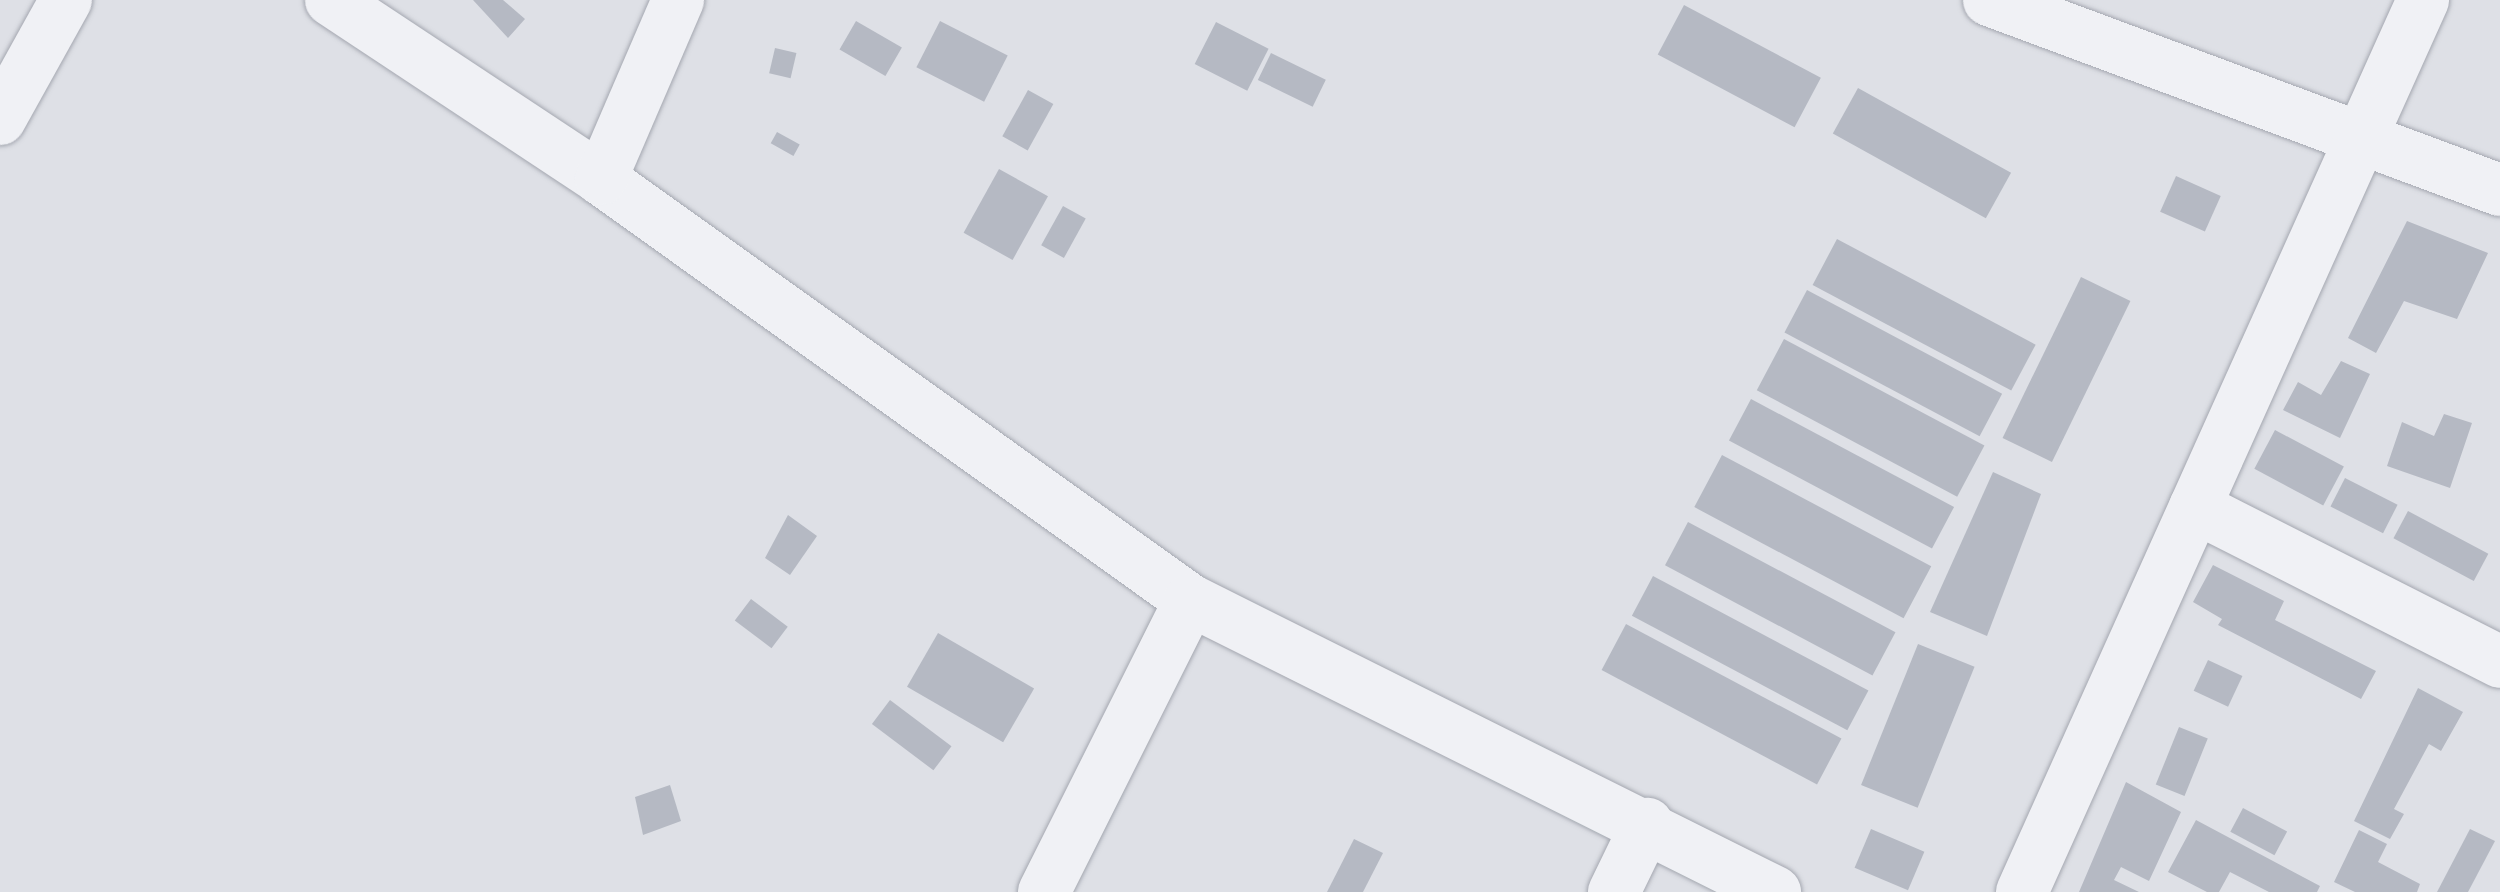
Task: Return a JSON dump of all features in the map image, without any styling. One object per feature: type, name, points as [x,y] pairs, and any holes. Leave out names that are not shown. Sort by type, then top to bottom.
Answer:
[{"type":"street","points":[[0,118],[66,0]]},
{"type":"street","points":[[331,0],[601,180],[1190,600],[1647,824],[1775,892]]},
{"type":"street","points":[[601,180],[678,0]]},
{"type":"street","points":[[1990,0],[2359,142],[2500,190]]},
{"type":"street","points":[[2022,892],[2423,0]]},
{"type":"street","points":[[2196,507],[2500,662]]},
{"type":"street","points":[[1044,892],[1190,600]]},
{"type":"street","points":[[1614,892],[1647,824]]},
{"type":"building","points":[[473,0],[503,0],[525,19],[508,38]]},
{"type":"building","points":[[1684,5],[1821,78],[1795,127],[1658,54]]},
{"type":"building","points":[[856,21],[902,48],[885,76],[840,50]]},
{"type":"building","points":[[940,21],[1008,56],[984,102],[916,67]]},
{"type":"building","points":[[1216,22],[1269,49],[1247,91],[1195,64]]},
{"type":"building","points":[[775,48],[796,53],[791,78],[769,73]]},
{"type":"building","points":[[1271,53],[1326,80],[1313,107],[1258,80]]},
{"type":"building","points":[[1858,88],[2011,173],[1986,218],[1833,133]]},
{"type":"building","points":[[1028,90],[1053,104],[1028,150],[1002,136]]},
{"type":"building","points":[[777,132],[800,145],[793,156],[771,143]]},
{"type":"building","points":[[999,169],[1048,196],[1013,260],[964,233]]},
{"type":"building","points":[[2176,176],[2221,196],[2205,232],[2160,212]]},
{"type":"building","points":[[1063,206],[1086,219],[1064,258],[1041,245]]},
{"type":"building","points":[[2407,221],[2488,253],[2457,319],[2404,301],[2376,353],[2348,338]]},
{"type":"building","points":[[1837,239],[2036,345],[2011,391],[1813,285]]},
{"type":"building","points":[[2081,277],[2130,301],[2052,462],[2003,438]]},
{"type":"building","points":[[1807,290],[2002,394],[1980,436],[1784,332]]},
{"type":"building","points":[[1784,339],[1984,446],[1957,497],[1757,390]]},
{"type":"building","points":[[2341,361],[2370,374],[2340,438],[2283,410],[2298,382],[2321,395]]},
{"type":"building","points":[[1751,399],[1954,507],[1932,548],[1729,440]]},
{"type":"building","points":[[2444,414],[2472,423],[2450,488],[2387,466],[2402,422],[2434,436]]},
{"type":"building","points":[[2275,430],[2344,467],[2323,505],[2254,469]]},
{"type":"building","points":[[1722,455],[1931,566],[1904,618],[1694,507]]},
{"type":"building","points":[[1993,472],[2041,494],[1987,636],[1930,612]]},
{"type":"building","points":[[2345,478],[2398,505],[2383,533],[2330,507]]},
{"type":"building","points":[[2408,511],[2488,554],[2474,581],[2393,538]]},
{"type":"building","points":[[788,515],[817,536],[790,575],[765,558]]},
{"type":"building","points":[[1688,522],[1895,632],[1872,676],[1665,565]]},
{"type":"building","points":[[2213,565],[2284,601],[2275,620],[2376,671],[2361,699],[2218,625],[2222,619],[2193,602]]},
{"type":"building","points":[[1653,576],[1868,691],[1847,730],[1632,616]]},
{"type":"building","points":[[751,599],[788,627],[771,648],[735,621]]},
{"type":"building","points":[[1626,624],[1841,739],[1817,784],[1602,670]]},
{"type":"building","points":[[938,633],[1034,688],[1003,742],[907,687]]},
{"type":"building","points":[[1918,644],[1975,667],[1918,808],[1861,785]]},
{"type":"building","points":[[2208,660],[2242,676],[2228,707],[2194,691]]},
{"type":"building","points":[[2418,688],[2463,712],[2441,751],[2429,744],[2394,809],[2404,814],[2390,839],[2354,821]]},
{"type":"building","points":[[890,700],[951,746],[933,770],[872,724]]},
{"type":"building","points":[[2179,727],[2208,739],[2185,796],[2156,784]]},
{"type":"building","points":[[2126,782],[2181,812],[2149,881],[2121,867],[2114,880],[2139,892],[2079,892]]},
{"type":"building","points":[[670,785],[681,821],[643,835],[635,797]]},
{"type":"building","points":[[2243,808],[2287,831],[2274,855],[2230,832]]},
{"type":"building","points":[[2196,820],[2320,886],[2317,892],[2269,892],[2230,872],[2219,892],[2207,892],[2168,872]]},
{"type":"building","points":[[1871,829],[1924,852],[1908,890],[1855,868]]},
{"type":"building","points":[[2470,829],[2495,841],[2468,892],[2437,892]]},
{"type":"building","points":[[2359,830],[2387,844],[2378,862],[2420,884],[2417,892],[2355,892],[2334,882]]},
{"type":"building","points":[[1354,839],[1383,853],[1363,892],[1327,892]]}]
